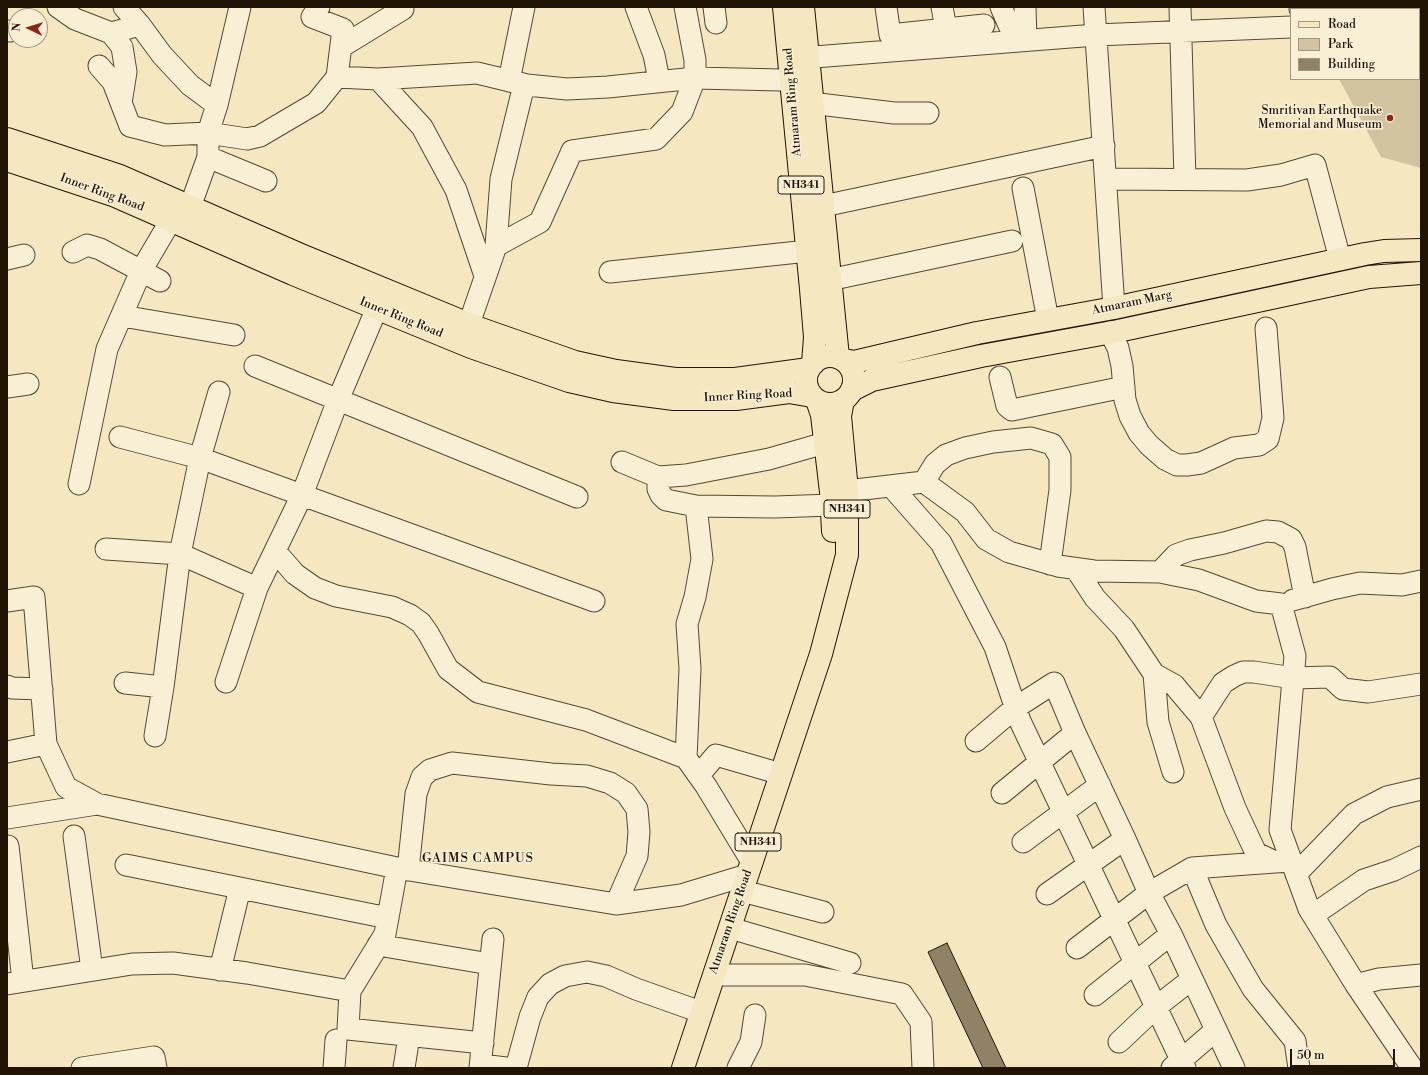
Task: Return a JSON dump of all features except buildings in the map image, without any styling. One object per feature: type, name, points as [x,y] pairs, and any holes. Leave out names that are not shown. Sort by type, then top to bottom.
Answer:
[{"type":"main road","name":"Atmaram Ring Road","points":[[784,7],[815,337],[811,366]]},
{"type":"main road","name":"Atmaram Ring Road","points":[[803,7],[829,280],[841,359]]},
{"type":"main road","name":"Inner Ring Road","points":[[7,139],[120,176],[301,255],[469,324],[575,362],[616,372],[675,379],[735,379],[811,366]]},
{"type":"main road","name":"Inner Ring Road","points":[[7,160],[113,195],[293,274],[471,347],[569,381],[613,391],[674,399],[736,399],[789,392],[815,398]]},
{"type":"main road","name":"Atmaram Marg","points":[[841,359],[854,362],[977,333],[1114,308],[1340,259],[1384,251],[1421,250]]},
{"type":"main road","name":"Atmaram Marg","points":[[847,395],[872,380],[981,356],[1110,332],[1369,277],[1421,273]]},
{"type":"main road","points":[[811,366],[824,357],[841,359]]},
{"type":"main road","name":"NH341","points":[[841,359],[852,370],[854,377],[847,395]]},
{"type":"main road","name":"NH341","points":[[811,366],[807,383],[815,398]]},
{"type":"main road","name":"Atmaram Ring Road","points":[[683,1068],[821,654],[847,555],[847,491],[840,416],[847,395]]},
{"type":"main road","points":[[815,398],[830,404],[847,395]]},
{"type":"main road","name":"Atmaram Ring Road","points":[[815,398],[822,415],[832,505],[834,553],[831,616]]},
{"type":"street","points":[[58,7],[75,19],[111,33],[122,47],[126,72],[121,103]]},
{"type":"street","points":[[124,7],[140,25],[162,56],[190,85],[217,106]]},
{"type":"street","points":[[190,207],[208,158],[208,133],[217,106],[240,7]]},
{"type":"street","points":[[99,66],[114,82],[130,126],[165,136],[208,133],[246,139],[260,136],[316,103],[337,77],[343,29],[312,17],[319,7]]},
{"type":"street","points":[[469,324],[496,246],[501,179],[516,87],[524,7]]},
{"type":"street","points":[[636,7],[654,55],[659,80]]},
{"type":"street","points":[[496,246],[540,222],[572,150],[656,139],[682,112],[695,78],[695,60],[685,7]]},
{"type":"street","points":[[886,7],[890,35],[984,25]]},
{"type":"street","points":[[942,7],[946,29]]},
{"type":"street","points":[[1001,7],[1021,40]]},
{"type":"street","points":[[1021,40],[1025,7]]},
{"type":"street","points":[[1094,7],[1114,308]]},
{"type":"street","points":[[1180,7],[1185,179]]},
{"type":"street","points":[[341,47],[403,9]]},
{"type":"street","points":[[111,33],[140,25]]},
{"type":"street","points":[[814,57],[1096,35],[1180,33],[1290,27]]},
{"type":"street","points":[[337,77],[378,79],[477,73],[516,87],[527,85],[567,89],[608,87],[659,80],[695,78],[781,80]]},
{"type":"street","points":[[378,79],[422,127],[456,190],[486,276]]},
{"type":"street","points":[[819,104],[894,113],[928,112]]},
{"type":"street","points":[[828,205],[1104,146]]},
{"type":"street","points":[[208,158],[266,181]]},
{"type":"street","points":[[1106,179],[1247,180],[1281,175],[1314,165],[1340,259]]},
{"type":"street","points":[[1023,188],[1048,320]]},
{"type":"street","points":[[79,484],[107,349],[141,271],[171,220]]},
{"type":"street","points":[[829,280],[1012,241]]},
{"type":"street","points":[[73,252],[87,245],[100,249],[160,281]]},
{"type":"street","points":[[610,272],[808,251]]},
{"type":"street","points":[[226,682],[257,588],[302,495],[338,400],[377,308]]},
{"type":"street","points":[[122,316],[234,335]]},
{"type":"street","points":[[1110,332],[1118,348],[1130,416],[1139,433],[1149,445],[1165,459],[1177,465],[1187,465],[1201,463],[1234,448],[1258,445],[1268,439],[1272,424],[1266,328]]},
{"type":"street","points":[[255,366],[577,497]]},
{"type":"street","points":[[1000,377],[1007,406],[1012,410],[1124,387]]},
{"type":"street","points":[[7,387],[28,384]]},
{"type":"street","points":[[155,736],[163,687],[180,554],[200,458],[218,392]]},
{"type":"street","points":[[120,438],[200,458],[594,601]]},
{"type":"street","points":[[924,482],[935,464],[946,455],[965,448],[993,442],[1032,438],[1052,444],[1060,457],[1060,490],[1050,564]]},
{"type":"street","points":[[622,462],[658,477],[686,475],[769,458],[826,444]]},
{"type":"street","points":[[658,477],[658,489],[666,500],[696,506],[775,507],[832,505]]},
{"type":"street","points":[[855,490],[924,482],[965,512],[986,539],[1009,552],[1050,564],[1076,569],[1094,571],[1160,572],[1199,580],[1256,601],[1281,604],[1332,589],[1360,583],[1402,585],[1421,581]]},
{"type":"street","points":[[891,486],[941,543],[995,647],[1020,721],[1156,1007],[1179,1065],[1216,1030]]},
{"type":"street","points":[[686,758],[690,669],[687,624],[695,597],[702,559],[696,506]]},
{"type":"street","points":[[1160,572],[1176,555],[1190,550],[1224,543],[1266,531],[1278,532],[1291,539],[1295,547],[1305,597]]},
{"type":"street","points":[[106,549],[180,554],[257,588]]},
{"type":"street","points":[[275,551],[296,574],[315,588],[336,596],[392,607],[410,615],[421,623],[448,669],[478,692],[586,720],[686,758],[699,775],[747,876],[823,912]]},
{"type":"street","points":[[1076,569],[1095,598],[1124,629],[1154,674],[1174,685],[1201,717],[1235,808],[1256,853],[1288,866]]},
{"type":"street","points":[[7,601],[34,597],[46,744],[66,786],[97,804],[402,869],[616,904],[681,895],[747,876]]},
{"type":"street","points":[[1281,604],[1295,656],[1280,830],[1288,866],[1313,915],[1356,985],[1412,1068]]},
{"type":"street","points":[[1201,717],[1223,684],[1234,676],[1254,672],[1293,678],[1330,677],[1343,689],[1368,692],[1421,684]]},
{"type":"street","points":[[1154,674],[1158,722],[1173,772]]},
{"type":"street","points":[[125,683],[163,687]]},
{"type":"street","points":[[976,742],[1015,708],[1054,683],[1075,733],[1149,893],[1171,934],[1234,1068]]},
{"type":"street","points":[[7,686],[12,688],[42,689]]},
{"type":"street","points":[[1002,793],[1075,733]]},
{"type":"street","points":[[7,752],[46,744]]},
{"type":"street","points":[[699,775],[716,755],[781,774]]},
{"type":"street","points":[[483,1043],[348,1029],[350,991],[385,934],[402,869],[416,794],[422,777],[430,770],[452,763],[551,774],[587,776],[610,783],[626,793],[638,809],[639,832],[636,856],[616,904]]},
{"type":"street","points":[[1023,842],[1100,785]]},
{"type":"street","points":[[1077,948],[1149,893],[1192,868],[1288,866],[1354,814],[1387,797],[1421,789]]},
{"type":"street","points":[[7,818],[97,804]]},
{"type":"street","points":[[74,836],[92,970]]},
{"type":"street","points":[[1047,894],[1125,839]]},
{"type":"street","points":[[8,846],[15,982],[132,964],[172,963],[350,991]]},
{"type":"street","points":[[1313,915],[1364,880],[1394,870],[1421,856]]},
{"type":"street","points":[[126,865],[388,918]]},
{"type":"street","points":[[1192,868],[1216,925],[1253,989],[1295,1041],[1299,1068]]},
{"type":"street","points":[[220,970],[240,888]]},
{"type":"street","points":[[730,928],[850,963]]},
{"type":"street","points":[[1095,995],[1171,934]]},
{"type":"street","points":[[492,940],[481,1067],[506,1068]]},
{"type":"street","points":[[378,945],[490,964]]},
{"type":"street","points":[[516,1068],[530,1017],[538,997],[550,984],[565,976],[587,972],[606,976],[636,989],[695,1010]]},
{"type":"street","points":[[714,975],[805,975],[902,994],[921,1022],[923,1068]]},
{"type":"street","points":[[1356,985],[1386,978],[1421,975]]},
{"type":"street","points":[[1119,1042],[1156,1007],[1192,979]]},
{"type":"street","points":[[738,1068],[751,1042],[755,1015]]},
{"type":"street","points":[[404,1068],[409,1036]]},
{"type":"street","points":[[334,1068],[336,1040]]},
{"type":"street","points":[[82,1068],[154,1057],[156,1068]]},
{"type":"green space","name":"Smritivan Earthquake Memorial and Museum","points":[[1421,7],[1421,168],[1381,157],[1340,80],[1420,80],[1420,8],[1305,8]]},
{"type":"place","name":"Smritivan Earthquake Memorial and Museum","points":[[1390,118]]},
{"type":"district","name":"GAIMS CAMPUS","points":[[478,859]]}]
